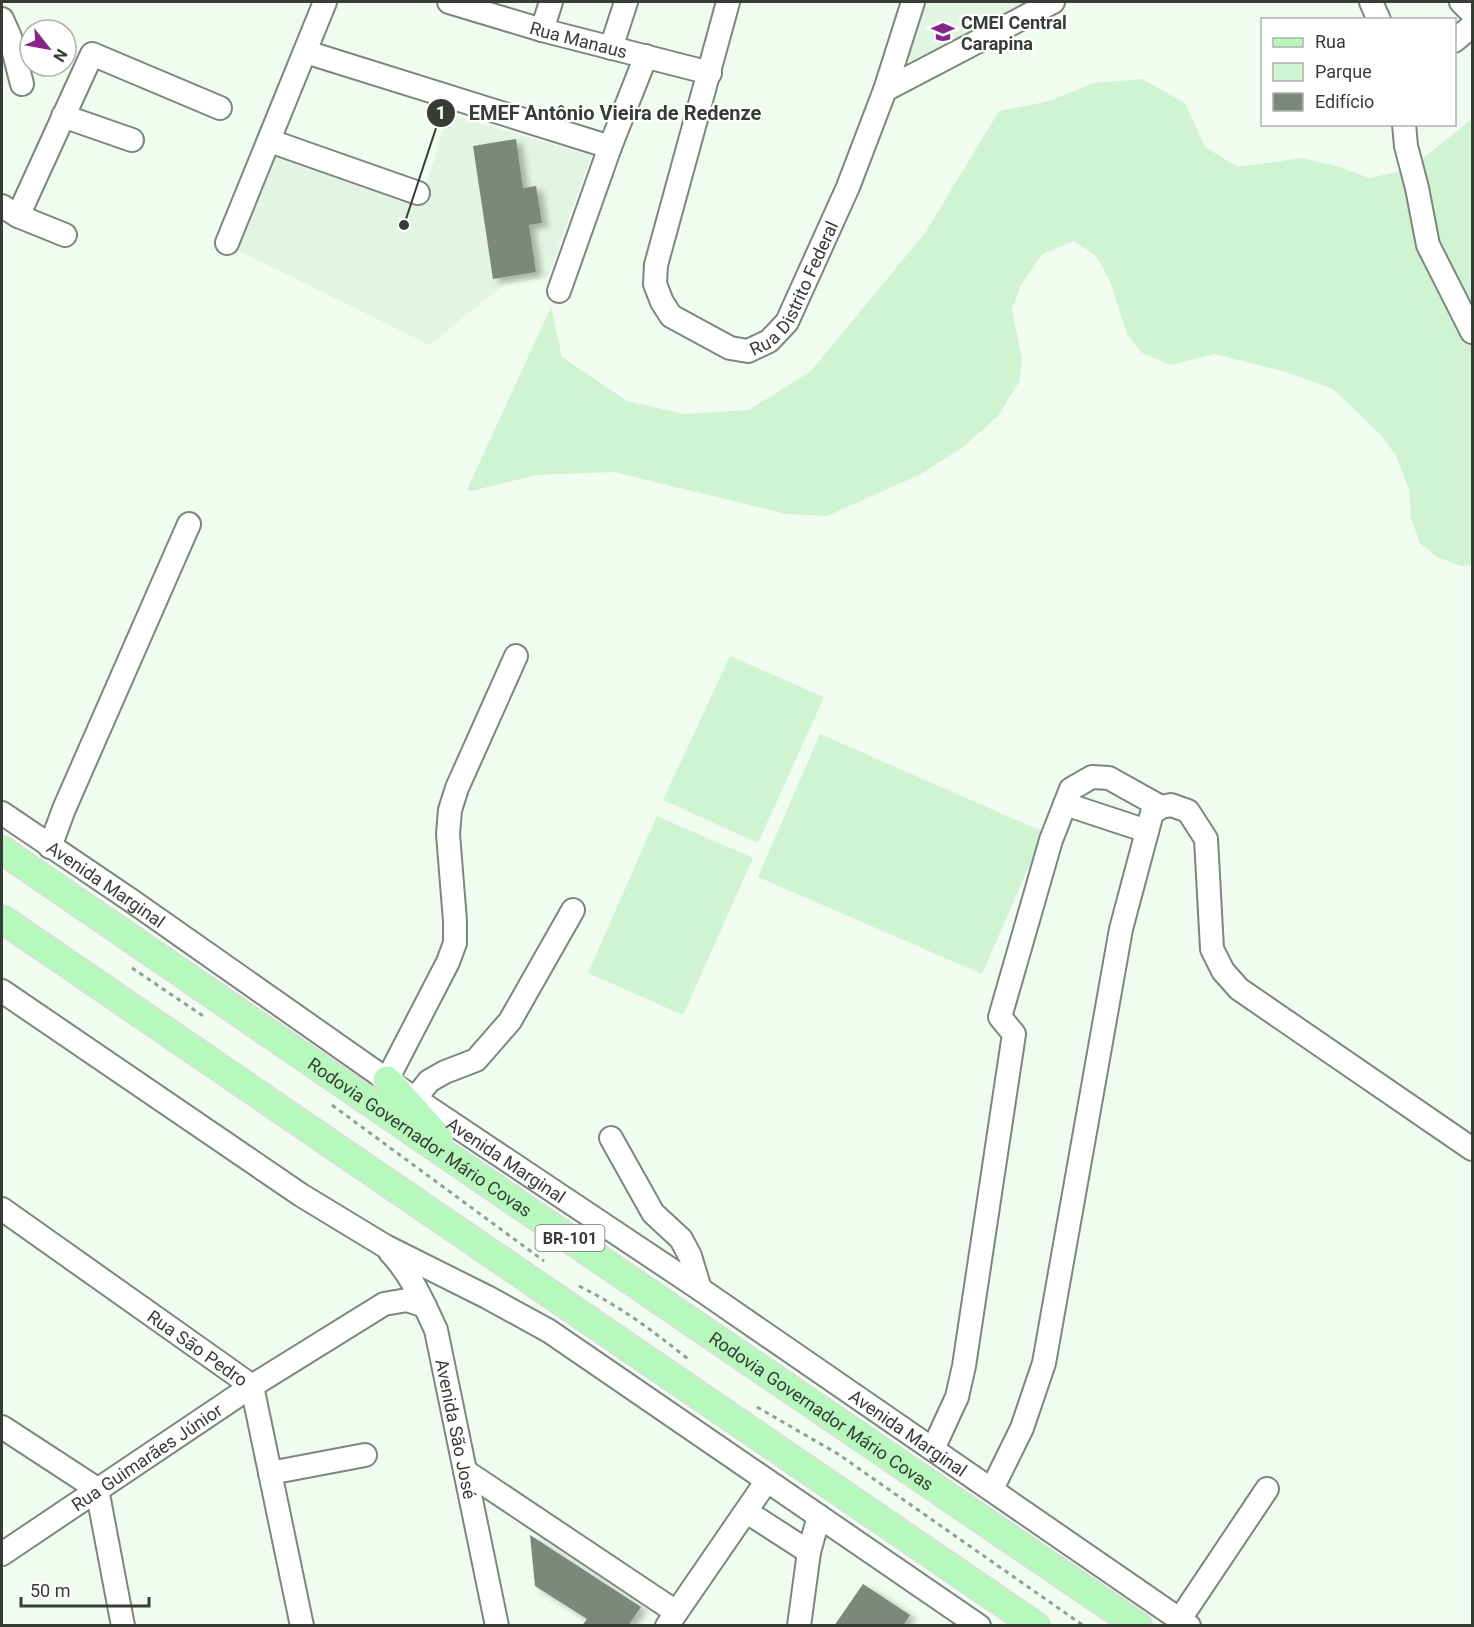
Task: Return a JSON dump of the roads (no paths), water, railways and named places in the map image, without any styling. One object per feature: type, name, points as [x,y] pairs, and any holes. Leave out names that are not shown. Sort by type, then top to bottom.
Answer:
[{"type":"main road","name":"Rodovia Governador Mário Covas","points":[[2,850],[1138,1626]]},
{"type":"main road","points":[[2,919],[1036,1626]]},
{"type":"main road","points":[[387,1080],[467,1169]]},
{"type":"street","points":[[227,243],[325,2]]},
{"type":"street","name":"Rua Manaus","points":[[449,2],[480,6],[542,30],[710,73]]},
{"type":"street","points":[[542,30],[551,2]]},
{"type":"street","points":[[610,48],[626,2]]},
{"type":"street","name":"Rua Distrito Federal","points":[[728,2],[656,265],[655,284],[671,316],[730,348],[748,351],[769,341],[787,322],[848,187],[885,90],[913,2]]},
{"type":"street","points":[[885,90],[1053,2]]},
{"type":"street","points":[[1371,2],[1378,18]]},
{"type":"street","points":[[1461,2],[1473,13]]},
{"type":"street","points":[[2,19],[10,38],[22,84]]},
{"type":"street","points":[[1456,40],[1473,26]]},
{"type":"street","points":[[306,52],[610,147]]},
{"type":"street","points":[[65,235],[10,211],[63,116],[92,54],[220,108]]},
{"type":"street","points":[[559,291],[610,147],[646,56]]},
{"type":"street","points":[[63,116],[132,140]]},
{"type":"street","points":[[1404,126],[1406,146],[1428,245],[1473,332]]},
{"type":"street","points":[[270,141],[418,193]]},
{"type":"street","points":[[50,847],[64,809],[189,524]]},
{"type":"street","points":[[387,1080],[448,962],[455,943],[456,921],[448,834],[450,810],[516,656]]},
{"type":"street","points":[[933,1449],[957,1397],[969,1332],[1014,1034],[1000,1017],[1051,840],[1071,789],[1092,777],[1109,778],[1161,807]]},
{"type":"street","points":[[1065,804],[1147,831]]},
{"type":"street","points":[[992,1489],[1022,1428],[1044,1364],[1121,929],[1152,813],[1161,807],[1171,805],[1188,811],[1206,839],[1212,949],[1223,971],[1239,989],[1473,1149]]},
{"type":"street","name":"Avenida Marginal","points":[[2,813],[387,1080],[700,1288],[1185,1622]]},
{"type":"street","points":[[415,1099],[429,1081],[476,1060],[510,1021],[573,910]]},
{"type":"street","points":[[2,991],[301,1195],[385,1246],[549,1331],[979,1626]]},
{"type":"street","points":[[610,1138],[653,1213],[681,1239],[690,1256],[700,1288]]},
{"type":"street","name":"Rua São Pedro","points":[[2,1209],[252,1386],[302,1626]]},
{"type":"street","name":"Avenida São José","points":[[385,1246],[403,1266],[436,1330],[497,1626]]},
{"type":"street","name":"Rua Guimarães Júnior","points":[[384,1304],[396,1286],[403,1266]]},
{"type":"street","name":"Rua Guimarães Júnior","points":[[2,1554],[252,1386],[384,1304],[407,1300],[425,1306]]},
{"type":"street","points":[[2,1427],[97,1488],[123,1626]]},
{"type":"street","points":[[270,1473],[364,1455]]},
{"type":"street","points":[[465,1471],[671,1619],[766,1482]]},
{"type":"street","points":[[1185,1622],[1267,1489]]},
{"type":"street","points":[[747,1512],[809,1552]]},
{"type":"street","points":[[799,1626],[809,1552],[819,1516]]},
{"type":"place","name":"CMEI Central Carapina","points":[[943,32]]},
{"type":"place","name":"EMEF Antônio Vieira de Redenze","points":[[404,225]]}]
